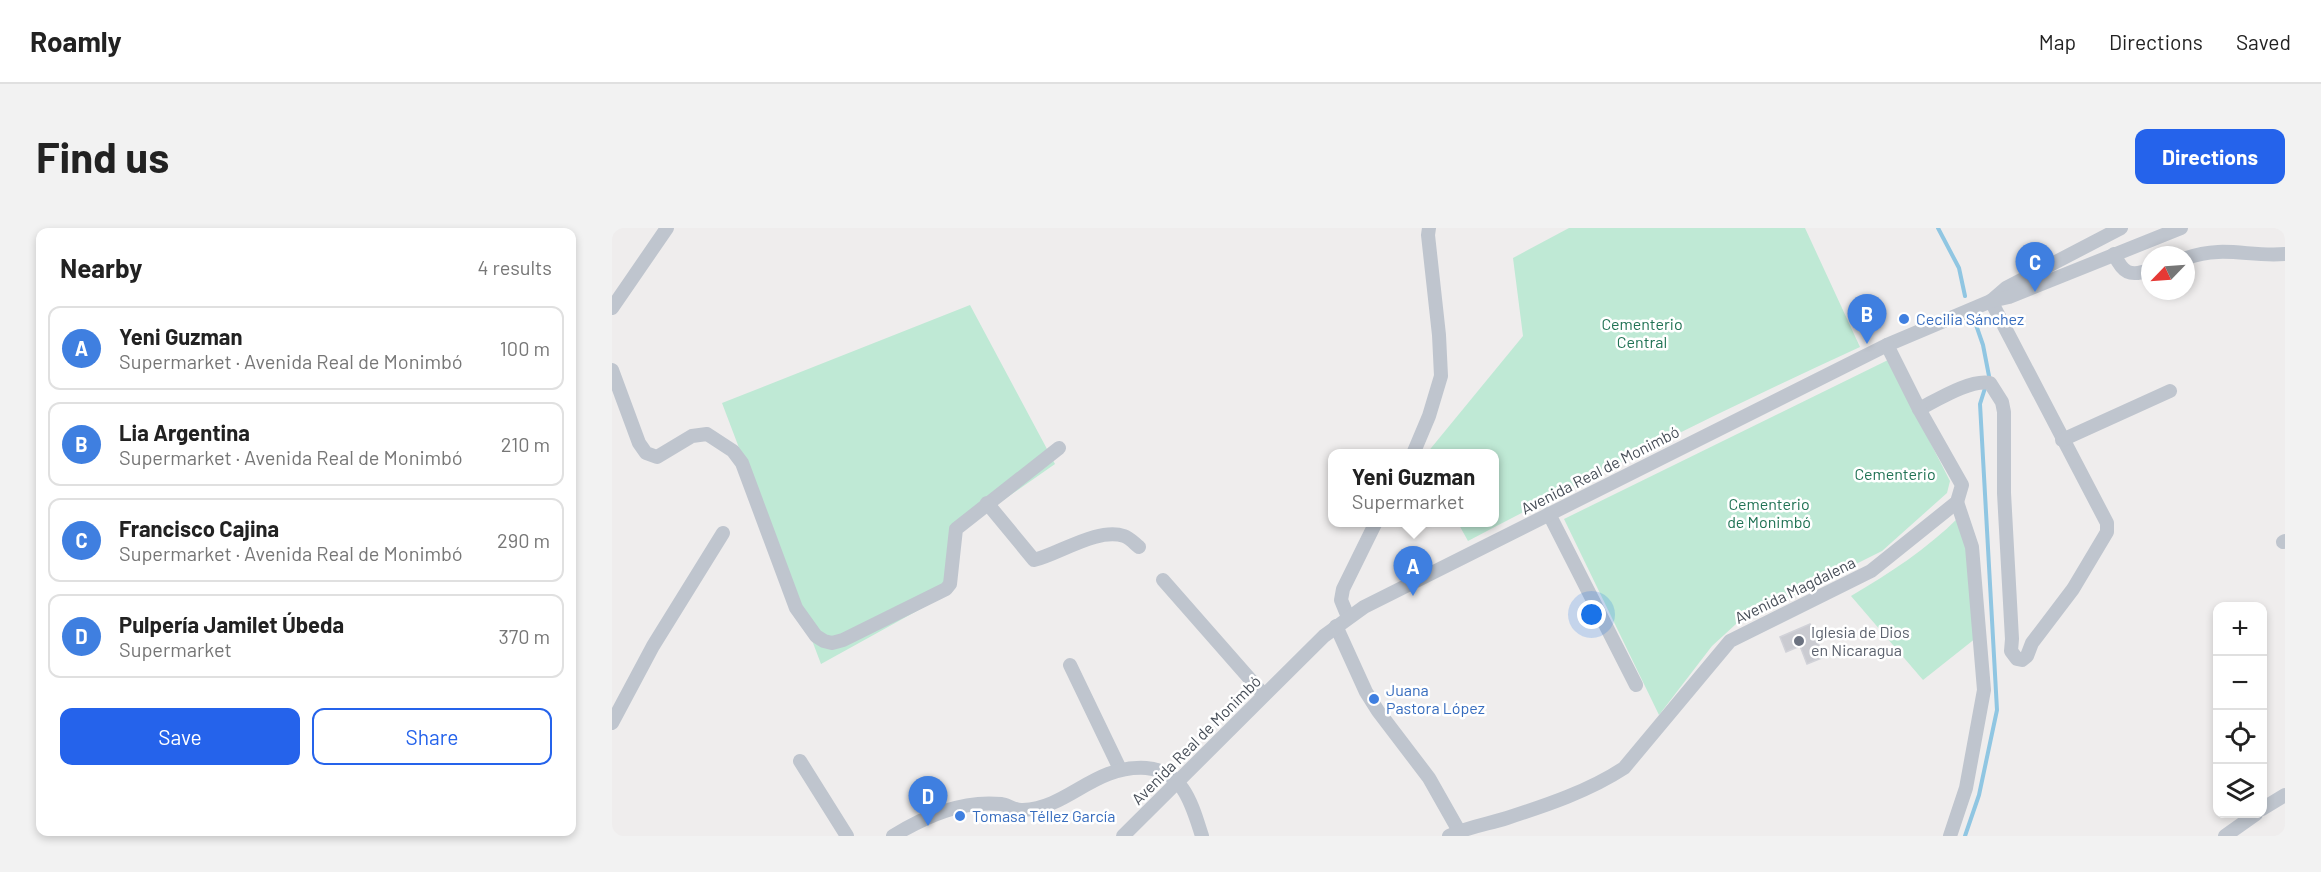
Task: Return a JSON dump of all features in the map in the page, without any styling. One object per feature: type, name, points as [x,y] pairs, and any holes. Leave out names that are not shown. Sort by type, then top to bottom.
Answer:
[{"type":"street","points":[[612,308],[667,228]]},
{"type":"street","points":[[1415,449],[1429,416],[1441,376],[1429,228]]},
{"type":"street","name":"Avenida Real de Monimbó","points":[[1991,301],[2006,288],[2121,228]]},
{"type":"street","name":"Avenida Real de Monimbó","points":[[1123,836],[1264,695],[1348,617],[1887,345],[1991,301],[2009,297],[2181,228]]},
{"type":"street","points":[[2195,256],[2221,250],[2257,255],[2285,254]]},
{"type":"street","points":[[2114,254],[2120,268],[2127,272],[2141,273]]},
{"type":"street","points":[[1919,409],[1983,381],[1990,383],[2002,402],[2011,651],[2017,659],[2022,660],[2073,589],[2107,532],[2107,523],[1991,301]]},
{"type":"street","points":[[1887,345],[1919,409],[1962,485],[1957,502],[1972,547],[1984,690],[1966,788],[1950,836]]},
{"type":"street","points":[[612,370],[639,443],[646,453],[657,457],[692,436],[707,434],[733,451],[742,464],[796,608],[816,636],[824,642],[832,643],[843,640],[946,589],[950,584],[956,529],[1059,448]]},
{"type":"street","points":[[2062,440],[2170,392]]},
{"type":"street","name":"Avenida Magdalena","points":[[1454,833],[1513,816],[1574,793],[1604,781],[1624,768],[1730,641],[1871,571],[1957,502]]},
{"type":"street","points":[[987,503],[1034,560],[1102,536],[1127,537],[1139,547]]},
{"type":"street","points":[[1549,514],[1636,685]]},
{"type":"street","points":[[1348,617],[1341,600],[1343,589],[1374,527]]},
{"type":"street","points":[[612,723],[653,646],[723,533]]},
{"type":"street","points":[[1164,580],[1264,695]]},
{"type":"street","points":[[1336,626],[1366,692],[1429,778],[1454,833]]},
{"type":"street","points":[[1071,665],[1120,769]]},
{"type":"street","points":[[800,760],[847,836]]},
{"type":"street","points":[[893,836],[937,813],[966,806],[1002,804],[1021,811],[1044,805],[1060,799],[1103,774],[1120,769],[1153,769],[1167,773],[1179,781],[1185,790],[1202,836]]},
{"type":"street","points":[[2267,806],[2285,795]]},
{"type":"street","points":[[2225,836],[2249,818]]},
{"type":"green space","name":"Cementerio Central","points":[[1569,228],[1805,228],[1860,347],[1662,441],[1499,525],[1499,449],[1430,449],[1523,336],[1513,258]]},
{"type":"green space","points":[[970,305],[1055,464],[962,529],[953,591],[821,664],[722,403]]},
{"type":"green space","points":[[1888,360],[1950,481],[1947,493],[1882,551],[1736,624],[1712,646],[1659,715],[1564,519]]},
{"type":"green space","points":[[1959,517],[1967,529],[1981,634],[1923,680],[1851,596],[1908,560]]},
{"type":"green space","name":"Cementerio Central","points":[[1460,527],[1495,527],[1468,541]]},
{"type":"building","name":"Iglesia de Dios en Nicaragua","points":[[1810,624],[1824,657],[1807,664],[1800,646],[1786,652],[1780,637]]},
{"type":"waterway","points":[[1938,228],[1959,268],[1965,296]]},
{"type":"waterway","points":[[1974,319],[1983,345],[1989,376]]},
{"type":"waterway","points":[[1965,836],[1979,795],[1997,710],[1980,404],[1986,385]]},
{"type":"place","name":"Francisco Cajina","points":[[2035,292]]},
{"type":"place","name":"Cecilia Sánchez","points":[[1904,319]]},
{"type":"place","name":"Lia Argentina","points":[[1867,344]]},
{"type":"place","name":"Yeni Guzman","points":[[1413,596]]},
{"type":"place","name":"Iglesia de Dios en Nicaragua","points":[[1799,641]]},
{"type":"place","name":"Juana Pastora López","points":[[1374,699]]},
{"type":"place","name":"Tomasa Téllez García","points":[[960,816]]},
{"type":"place","name":"Pulpería Jamilet Úbeda","points":[[928,826]]},
{"type":"park label","name":"Cementerio","points":[[1895,474]]},
{"type":"park label","name":"Cementerio de Monimbó","points":[[1769,513]]}]
